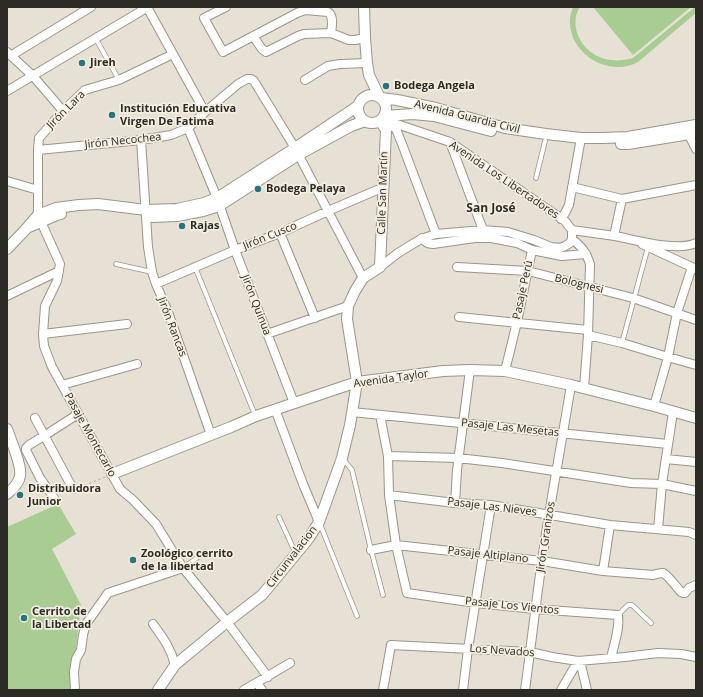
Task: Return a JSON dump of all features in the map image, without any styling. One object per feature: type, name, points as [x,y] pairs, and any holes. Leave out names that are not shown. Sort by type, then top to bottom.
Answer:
[{"type":"street","points":[[63,110],[33,76],[9,54],[91,7]]},
{"type":"street","points":[[7,91],[96,39],[147,7],[205,112]]},
{"type":"street","points":[[226,7],[204,18],[223,52],[296,13],[305,10],[331,13],[331,33]]},
{"type":"street","points":[[364,7],[365,38],[369,75],[380,97],[386,104],[382,119],[372,123],[361,119],[358,110],[369,75]]},
{"type":"street","points":[[253,36],[262,49],[266,52],[304,34],[331,33],[349,40],[365,38]]},
{"type":"street","name":"Jirón Lara","points":[[39,218],[39,138],[63,110],[85,90],[120,80],[172,54]]},
{"type":"street","points":[[305,80],[328,66],[340,64],[367,64]]},
{"type":"street","name":"Jirón Necochea","points":[[38,150],[141,140],[171,135],[188,128],[238,84],[245,80],[251,79],[254,81],[297,151]]},
{"type":"street","points":[[7,249],[39,218],[80,211],[98,210],[178,216],[203,211],[297,151],[361,101],[371,95],[380,97]]},
{"type":"street","name":"Avenida Guardia Civil","points":[[380,97],[436,108],[505,128],[580,141]]},
{"type":"street","name":"Avenida Guardia Civil","points":[[382,119],[413,114],[434,116],[504,134],[545,141],[580,141],[692,130]]},
{"type":"street","points":[[382,119],[396,129],[436,234]]},
{"type":"street","name":"Avenida Los Libertadores","points":[[382,119],[450,142],[565,221],[572,230]]},
{"type":"street","name":"Calle San Martín","points":[[380,267],[386,130],[382,119]]},
{"type":"street","points":[[297,151],[365,121]]},
{"type":"street","points":[[333,123],[339,133]]},
{"type":"street","name":"Jirón Quinua","points":[[188,128],[218,202],[294,403]]},
{"type":"street","points":[[692,130],[696,149]]},
{"type":"street","name":"Jirón Rancas","points":[[141,140],[148,247],[152,272],[168,312],[211,435]]},
{"type":"street","points":[[561,219],[569,205],[580,141]]},
{"type":"street","points":[[450,142],[483,230]]},
{"type":"street","points":[[297,151],[363,278]]},
{"type":"street","points":[[7,181],[38,190]]},
{"type":"street","points":[[572,187],[622,199],[696,185]]},
{"type":"street","name":"Jirón Cusco","points":[[156,284],[235,250],[280,233],[384,187]]},
{"type":"street","points":[[614,236],[622,199]]},
{"type":"street","points":[[7,296],[59,271],[60,264],[39,218]]},
{"type":"street","points":[[267,334],[348,306],[363,278],[422,238],[436,234],[483,230],[508,232],[551,247],[560,248],[570,244],[572,239],[572,230],[675,247],[686,247],[696,243]]},
{"type":"street","points":[[280,233],[315,318]]},
{"type":"street","name":"Pasaje Perú","points":[[422,238],[427,244],[475,238],[491,238],[517,243],[532,250],[505,372]]},
{"type":"street","points":[[572,239],[581,247],[590,264],[588,332],[584,388]]},
{"type":"street","points":[[636,240],[694,268],[678,313],[668,357],[654,406]]},
{"type":"street","points":[[532,250],[562,256],[586,254]]},
{"type":"street","name":"Bolognesi","points":[[458,267],[528,271],[634,298],[696,320]]},
{"type":"street","name":"Pasaje Montecarlo","points":[[59,271],[57,281],[45,306],[43,334],[44,346],[52,367],[120,489],[156,524],[183,568],[227,622],[268,677]]},
{"type":"street","name":"Circunvalacion","points":[[158,690],[175,665],[262,595],[309,538],[319,522],[342,458],[350,425],[357,382],[346,319],[348,306]]},
{"type":"street","points":[[460,317],[517,322],[588,332],[696,365]]},
{"type":"street","points":[[43,334],[127,324]]},
{"type":"street","points":[[62,385],[137,364]]},
{"type":"street","points":[[454,503],[458,458],[470,370]]},
{"type":"street","name":"Avenida Taylor","points":[[112,474],[256,416],[357,382],[443,371],[470,370],[505,372],[584,388],[696,418]]},
{"type":"street","name":"Jirón Granizos","points":[[525,690],[542,561],[571,385]]},
{"type":"street","points":[[275,409],[319,522]]},
{"type":"street","name":"Pasaje Las Mesetas","points":[[352,412],[668,444]]},
{"type":"street","points":[[658,529],[662,484],[673,412]]},
{"type":"street","points":[[54,498],[40,478],[26,448],[78,414]]},
{"type":"street","points":[[380,414],[388,456],[389,495],[396,545]]},
{"type":"street","points":[[35,418],[73,489]]},
{"type":"street","points":[[7,429],[20,468],[20,478],[13,489],[7,494]]},
{"type":"street","points":[[388,456],[458,458],[502,463],[632,483],[662,484],[696,491]]},
{"type":"street","points":[[666,459],[696,462]]},
{"type":"street","name":"Pasaje Las Nieves","points":[[389,495],[454,503],[491,505],[610,525],[693,533]]},
{"type":"street","points":[[462,690],[491,505]]},
{"type":"street","points":[[603,571],[610,525]]},
{"type":"street","name":"Pasaje Altiplano","points":[[371,550],[396,545],[542,561],[603,571],[653,575],[663,574],[667,576],[683,593],[696,585]]},
{"type":"street","name":"Pasaje Los Vientos","points":[[396,545],[407,593],[476,603],[618,615]]},
{"type":"street","points":[[75,690],[74,672],[76,659],[81,650],[86,624],[108,593],[183,568]]},
{"type":"street","points":[[611,658],[617,630],[618,615]]},
{"type":"street","points":[[153,624],[167,644],[175,665]]},
{"type":"street","name":"Los Nevados","points":[[383,690],[391,645],[530,652],[579,661],[658,653],[681,654],[696,657]]},
{"type":"street","points":[[561,690],[579,661]]},
{"type":"street","points":[[579,661],[587,690]]},
{"type":"street","points":[[244,690],[290,663]]},
{"type":"street","points":[[257,683],[262,690]]},
{"type":"lane","points":[[96,39],[120,80]]},
{"type":"lane","points":[[536,178],[545,141]]},
{"type":"lane","points":[[622,343],[648,247]]},
{"type":"lane","points":[[116,264],[152,272]]},
{"type":"lane","points":[[195,267],[256,416]]},
{"type":"lane","points":[[342,458],[352,470],[383,595]]},
{"type":"lane","points":[[279,517],[296,554]]},
{"type":"lane","points":[[319,522],[357,616]]},
{"type":"lane","points":[[183,568],[205,552]]},
{"type":"lane","points":[[618,615],[630,604],[651,623]]},
{"type":"path","points":[[73,489],[112,474]]},
{"type":"green space","points":[[573,7],[580,7],[576,16],[575,24],[584,46],[596,55],[614,60],[633,58],[695,7],[696,13],[638,62],[627,66],[616,67],[595,61],[586,55],[578,46],[570,25]]},
{"type":"green space","points":[[593,7],[691,7],[633,55]]},
{"type":"green space","points":[[58,504],[76,534],[52,549],[81,605],[71,690],[7,690],[7,527]]},
{"type":"place","name":"Jireh","points":[[82,63]]},
{"type":"place","name":"Bodega Angela","points":[[386,86]]},
{"type":"place","name":"Institución Educativa Virgen De Fatima","points":[[112,115]]},
{"type":"place","name":"Bodega Pelaya","points":[[258,189]]},
{"type":"place","name":"Rajas","points":[[182,226]]},
{"type":"place","name":"Distribuidora Junior","points":[[20,495]]},
{"type":"place","name":"Zoológico cerrito de la libertad","points":[[133,560]]},
{"type":"place","name":"Cerrito de la Libertad","points":[[24,618]]},
{"type":"district","name":"San José","points":[[491,209]]}]
